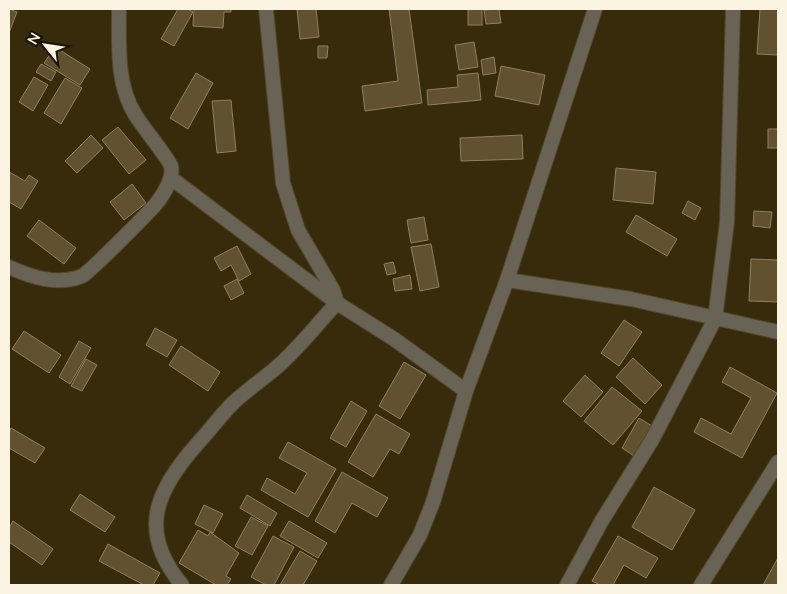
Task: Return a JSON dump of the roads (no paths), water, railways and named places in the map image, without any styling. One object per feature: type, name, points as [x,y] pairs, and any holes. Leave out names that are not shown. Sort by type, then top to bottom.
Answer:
[{"type":"street","points":[[9,267],[30,277],[49,280],[67,280],[84,275],[156,204],[171,178],[171,166],[134,114],[125,92],[122,75],[119,9]]},
{"type":"street","points":[[266,9],[283,183],[298,230],[333,290],[337,303]]},
{"type":"street","points":[[391,585],[420,535],[433,502],[466,391],[507,280],[595,9]]},
{"type":"street","points":[[567,585],[601,522],[652,440],[715,319],[727,222],[733,9]]},
{"type":"street","points":[[171,178],[337,303],[394,339],[466,391]]},
{"type":"street","points":[[507,280],[631,299],[778,332]]},
{"type":"street","points":[[182,585],[168,569],[157,542],[155,516],[160,495],[177,466],[234,403],[279,366],[337,303]]},
{"type":"street","points":[[701,585],[778,462]]}]
